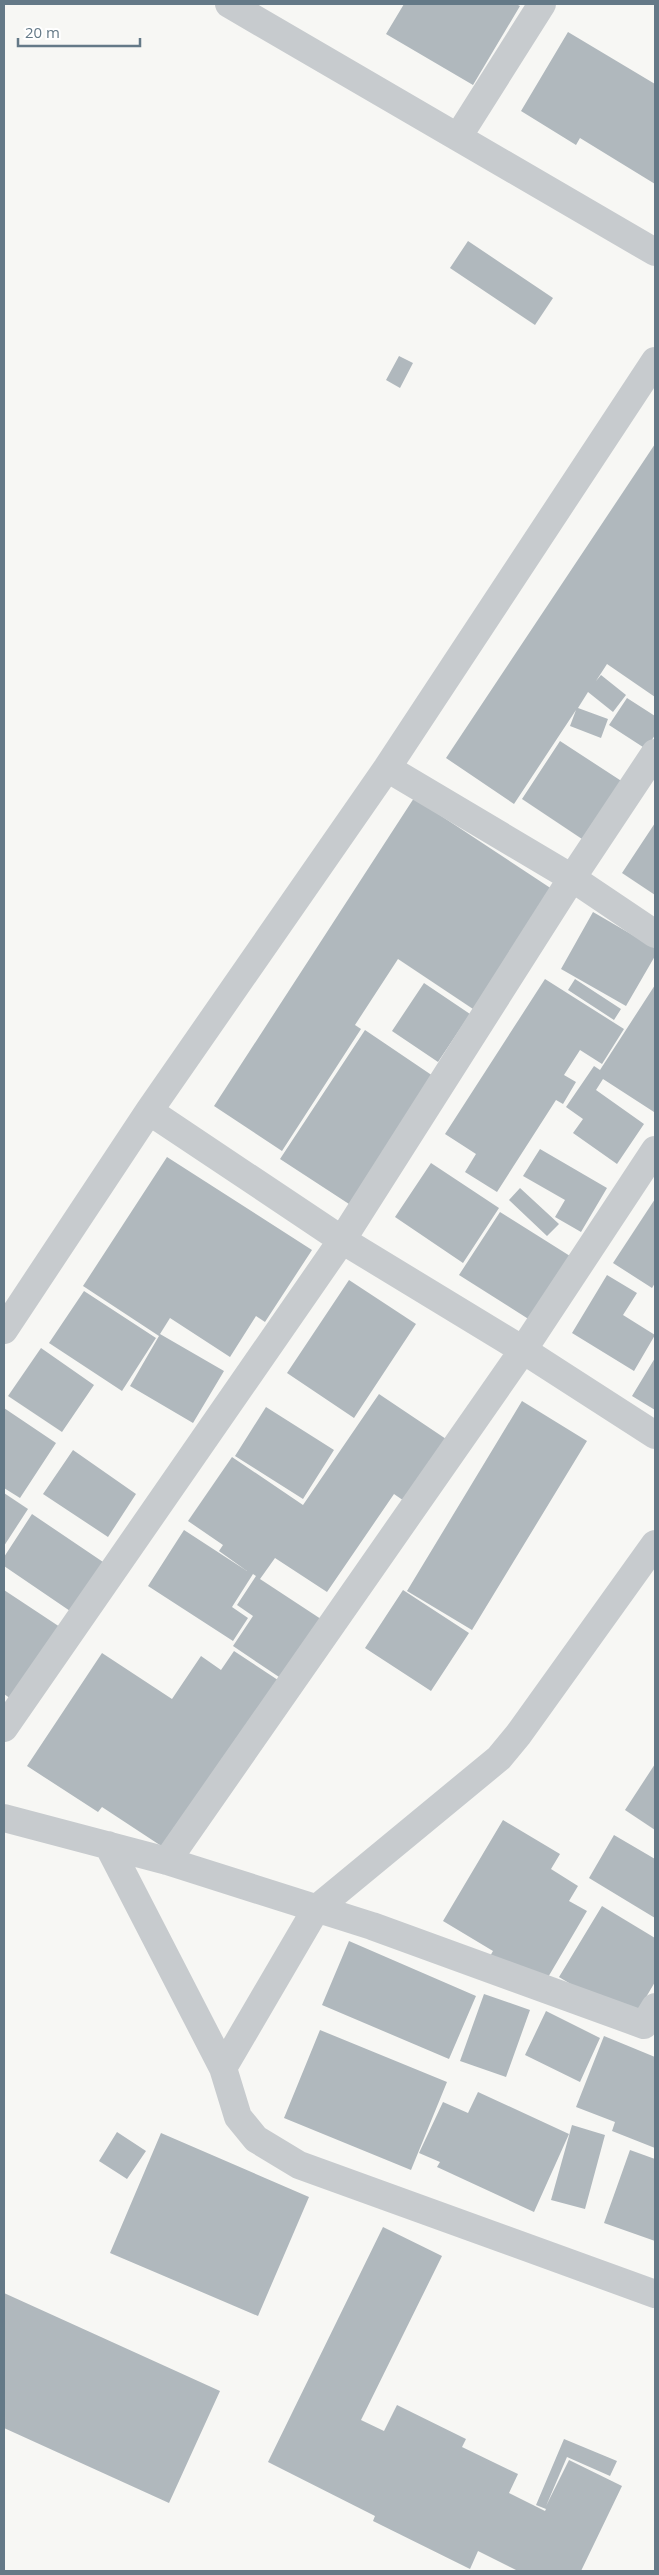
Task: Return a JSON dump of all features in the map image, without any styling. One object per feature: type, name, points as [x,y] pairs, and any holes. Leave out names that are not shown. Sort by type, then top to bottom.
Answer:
[{"type":"street","points":[[229,4],[655,252]]},
{"type":"street","points":[[458,137],[542,4]]},
{"type":"street","points":[[4,1330],[149,1111],[387,768],[655,361]]},
{"type":"street","points":[[4,1728],[342,1240],[572,878],[655,753]]},
{"type":"street","points":[[387,768],[572,878],[655,934]]},
{"type":"street","points":[[149,1111],[342,1240],[524,1350],[655,1435]]},
{"type":"street","points":[[167,1861],[524,1350],[655,1150]]},
{"type":"street","points":[[223,2068],[316,1909],[499,1758],[518,1735],[655,1544]]},
{"type":"street","points":[[4,1818],[167,1861],[372,1926],[651,2020]]},
{"type":"street","points":[[108,1845],[223,2068],[238,2117],[256,2139],[299,2165],[655,2294]]},
{"type":"building","points":[[404,4],[516,4],[520,6],[473,85],[386,34]]},
{"type":"building","points":[[568,32],[655,84],[655,184],[580,138],[576,145],[521,111]]},
{"type":"building","points":[[468,241],[553,298],[535,325],[450,268]]},
{"type":"building","points":[[399,356],[413,363],[400,388],[386,380]]},
{"type":"building","points":[[655,444],[655,697],[607,664],[596,681],[601,675],[626,695],[613,712],[588,692],[578,708],[608,719],[601,738],[570,726],[576,710],[514,804],[446,758]]},
{"type":"building","points":[[627,698],[655,716],[655,735],[646,749],[609,725]]},
{"type":"building","points":[[560,741],[626,784],[588,843],[522,799]]},
{"type":"building","points":[[414,798],[558,893],[479,1013],[398,959],[355,1025],[361,1029],[282,1151],[214,1106]]},
{"type":"building","points":[[655,823],[655,895],[622,873]]},
{"type":"building","points":[[593,912],[655,948],[655,956],[626,1006],[561,969]]},
{"type":"building","points":[[545,979],[624,1029],[602,1064],[580,1050],[564,1075],[576,1082],[563,1104],[556,1100],[497,1192],[465,1172],[476,1154],[445,1134]]},
{"type":"building","points":[[575,979],[621,1009],[614,1020],[568,990]]},
{"type":"building","points":[[424,983],[470,1014],[438,1062],[392,1031]]},
{"type":"building","points":[[655,985],[655,1111],[603,1079],[596,1090],[644,1124],[617,1164],[573,1133],[583,1119],[566,1107],[594,1066],[600,1070]]},
{"type":"building","points":[[365,1030],[433,1076],[349,1204],[280,1159]]},
{"type":"building","points":[[540,1149],[607,1188],[581,1232],[555,1217],[565,1200],[523,1176]]},
{"type":"building","points":[[167,1157],[312,1250],[265,1322],[256,1316],[230,1357],[170,1318],[160,1334],[224,1371],[193,1423],[130,1386],[159,1336],[83,1286]]},
{"type":"building","points":[[431,1163],[499,1208],[463,1263],[395,1217]]},
{"type":"building","points":[[520,1188],[559,1224],[547,1236],[509,1200]]},
{"type":"building","points":[[655,1199],[655,1283],[652,1288],[613,1263]]},
{"type":"building","points":[[500,1212],[570,1256],[530,1320],[459,1275]]},
{"type":"building","points":[[607,1275],[637,1293],[623,1315],[655,1335],[634,1371],[572,1333]]},
{"type":"building","points":[[349,1280],[416,1324],[354,1418],[287,1373]]},
{"type":"building","points":[[84,1291],[156,1338],[122,1391],[49,1343]]},
{"type":"building","points":[[41,1348],[94,1385],[62,1432],[8,1396]]},
{"type":"building","points":[[655,1358],[655,1410],[632,1396]]},
{"type":"building","points":[[379,1394],[449,1441],[407,1503],[394,1494],[327,1592],[275,1558],[260,1579],[327,1623],[288,1683],[233,1646],[253,1616],[237,1605],[256,1576],[253,1574],[232,1607],[248,1618],[233,1641],[148,1586],[184,1530],[247,1571],[219,1551],[223,1545],[188,1521],[232,1457],[303,1505]]},
{"type":"building","points":[[522,1401],[587,1441],[472,1630],[407,1591]]},
{"type":"building","points":[[266,1407],[334,1450],[303,1499],[235,1456]]},
{"type":"building","points":[[4,1408],[56,1443],[20,1498],[4,1488]]},
{"type":"building","points":[[73,1450],[136,1494],[108,1537],[43,1494]]},
{"type":"building","points":[[4,1493],[28,1509],[4,1546]]},
{"type":"building","points":[[32,1514],[106,1564],[73,1613],[4,1566],[4,1557]]},
{"type":"building","points":[[4,1590],[63,1629],[14,1701],[4,1694]]},
{"type":"building","points":[[403,1590],[469,1633],[431,1691],[365,1648]]},
{"type":"building","points":[[234,1651],[287,1686],[175,1855],[102,1807],[98,1812],[27,1766],[102,1653],[172,1699],[201,1656],[221,1670]]},
{"type":"building","points":[[655,1764],[655,1830],[625,1810]]},
{"type":"building","points":[[503,1820],[560,1854],[551,1869],[578,1886],[569,1901],[587,1911],[537,1996],[485,1965],[493,1951],[443,1921]]},
{"type":"building","points":[[614,1835],[655,1859],[655,1918],[589,1878]]},
{"type":"building","points":[[602,1906],[655,1938],[655,1982],[632,2021],[559,1977]]},
{"type":"building","points":[[349,1941],[476,1996],[449,2059],[322,2005]]},
{"type":"building","points":[[484,1994],[530,2010],[506,2077],[460,2061]]},
{"type":"building","points":[[546,2011],[600,2038],[580,2082],[525,2055]]},
{"type":"building","points":[[320,2030],[447,2082],[411,2170],[284,2118]]},
{"type":"building","points":[[604,2036],[655,2057],[655,2148],[612,2131],[615,2122],[576,2107]]},
{"type":"building","points":[[478,2092],[569,2134],[534,2212],[437,2167],[440,2162],[419,2153],[443,2102],[468,2113]]},
{"type":"building","points":[[572,2125],[605,2135],[585,2209],[551,2200]]},
{"type":"building","points":[[117,2132],[146,2151],[127,2179],[99,2161]]},
{"type":"building","points":[[161,2133],[309,2197],[258,2316],[110,2253]]},
{"type":"building","points":[[630,2150],[655,2159],[655,2241],[604,2223]]},
{"type":"building","points":[[383,2227],[442,2256],[361,2420],[384,2431],[397,2405],[466,2439],[462,2447],[518,2474],[509,2493],[545,2511],[546,2509],[536,2505],[564,2439],[617,2461],[610,2476],[567,2457],[546,2506],[569,2460],[622,2486],[581,2571],[518,2571],[478,2551],[470,2569],[373,2521],[375,2516],[268,2462]]},
{"type":"building","points":[[4,2293],[220,2391],[169,2503],[4,2428]]}]
